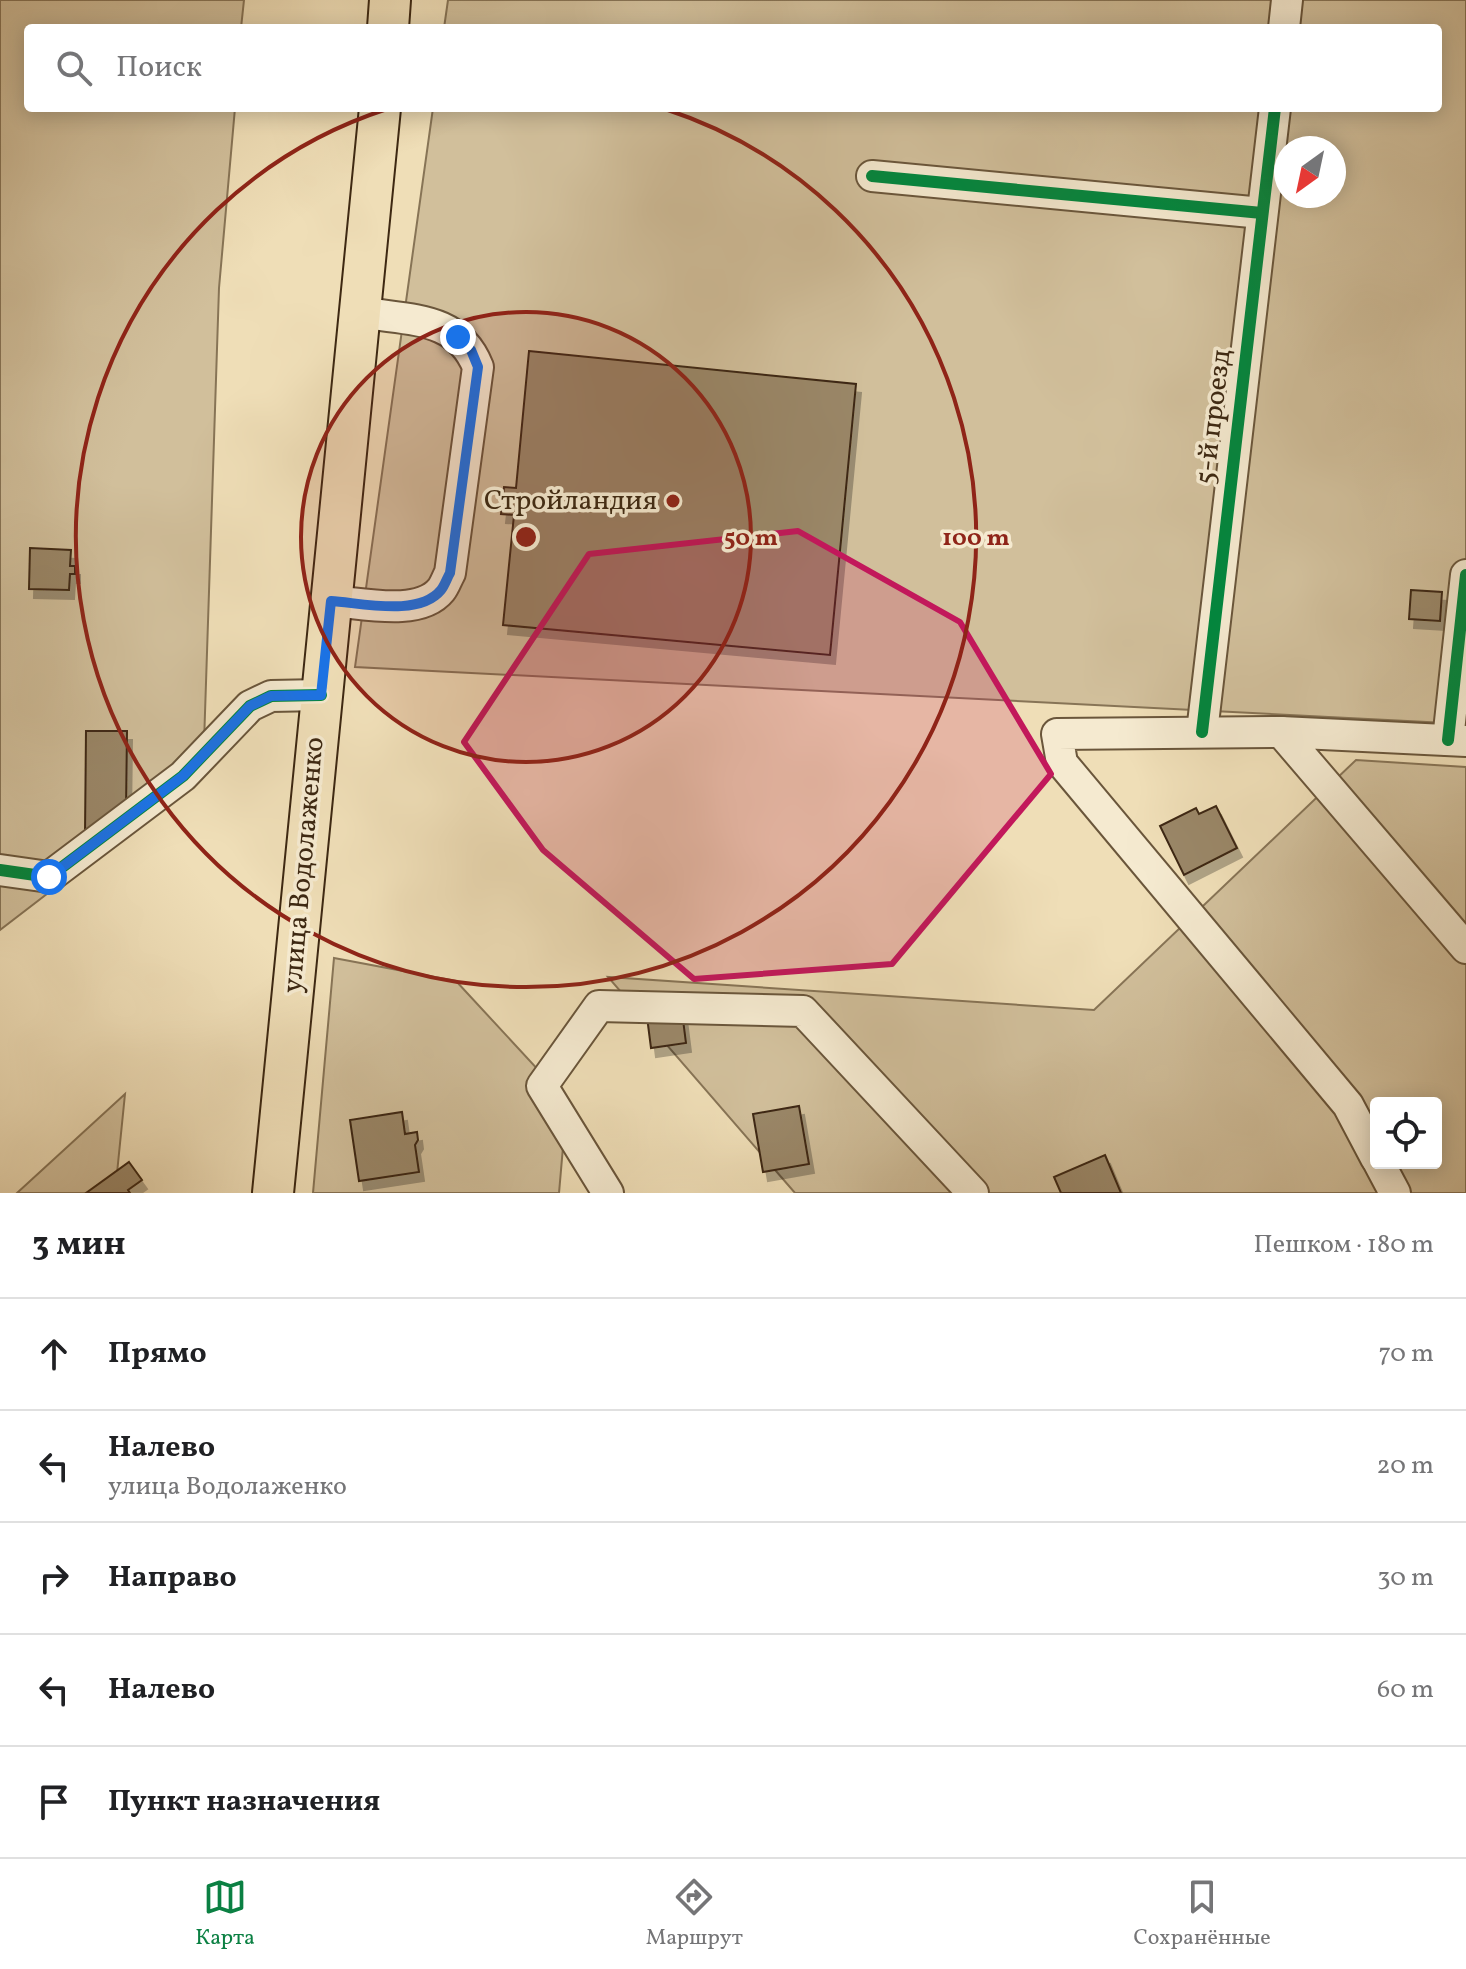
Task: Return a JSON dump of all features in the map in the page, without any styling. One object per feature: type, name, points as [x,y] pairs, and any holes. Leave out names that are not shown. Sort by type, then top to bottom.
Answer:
[{"type":"main road","points":[[388,24],[390,0]]},
{"type":"main road","name":"улица Водолаженко","points":[[273,1193],[380,112]]},
{"type":"street","points":[[1284,24],[1287,0]]},
{"type":"street","name":"5-й проезд","points":[[1202,732],[1275,112]]},
{"type":"street","points":[[872,176],[1262,213]]},
{"type":"street","points":[[331,601],[412,606],[429,601],[441,590],[450,573],[478,367],[471,350],[443,326],[360,312]]},
{"type":"street","points":[[1370,1147],[1348,1105],[1062,763],[1057,734],[1281,732],[1457,740],[1466,575]]},
{"type":"street","points":[[0,894],[11,872],[49,877],[183,776],[250,706],[271,696],[321,695]]},
{"type":"street","points":[[1281,732],[1466,948]]},
{"type":"street","points":[[608,1193],[542,1086],[599,1006],[803,1011],[973,1193]]},
{"type":"street","points":[[1382,1169],[1395,1193]]},
{"type":"highlighted area","points":[[798,531],[960,622],[1051,774],[892,964],[694,979],[543,850],[464,742],[589,554]]},
{"type":"shaded area","points":[[0,0],[244,0],[241,24],[24,24],[24,112],[235,112],[219,288],[203,774],[0,930]]},
{"type":"shaded area","points":[[448,0],[1466,0],[1466,724],[355,667],[432,112],[1442,112],[1442,24],[445,24]]},
{"type":"shaded area","points":[[1356,760],[1466,767],[1466,1193],[795,1193],[608,977],[1094,1010]]},
{"type":"shaded area","points":[[334,958],[456,981],[567,1101],[559,1193],[313,1193]]},
{"type":"shaded area","points":[[125,1094],[115,1193],[17,1193]]},
{"type":"building","name":"Стройландия","points":[[529,351],[856,384],[830,655],[503,625],[514,515],[501,514],[504,487],[516,488]]},
{"type":"building","points":[[30,548],[71,550],[70,566],[75,566],[75,574],[70,574],[69,590],[29,589]]},
{"type":"building","points":[[1411,590],[1442,592],[1440,621],[1409,619]]},
{"type":"building","points":[[86,731],[127,731],[126,810],[85,835]]},
{"type":"building","points":[[1216,806],[1237,848],[1184,875],[1160,826],[1196,808],[1199,814]]},
{"type":"building","points":[[681,1004],[686,1043],[651,1048],[646,1009]]},
{"type":"building","points":[[799,1106],[809,1164],[763,1172],[753,1114]]},
{"type":"building","points":[[402,1112],[405,1134],[417,1132],[415,1145],[419,1172],[359,1181],[350,1120]]},
{"type":"building","points":[[1105,1155],[1121,1193],[1061,1193],[1054,1177]]},
{"type":"building","points":[[129,1162],[142,1180],[128,1190],[130,1193],[86,1193]]},
{"type":"cycle path","points":[[1202,732],[1275,112]]},
{"type":"cycle path","points":[[872,176],[1262,213]]},
{"type":"cycle path","points":[[1448,740],[1466,575]]},
{"type":"cycle path","points":[[0,870],[49,877],[183,776],[250,706],[271,696],[321,695]]},
{"type":"place","name":"Стройландия","points":[[673,501]]},
{"type":"route","points":[[49,877],[183,776],[250,706],[271,696],[321,695],[331,601],[412,606],[429,601],[441,590],[450,573],[478,367],[471,350],[458,337]]}]
